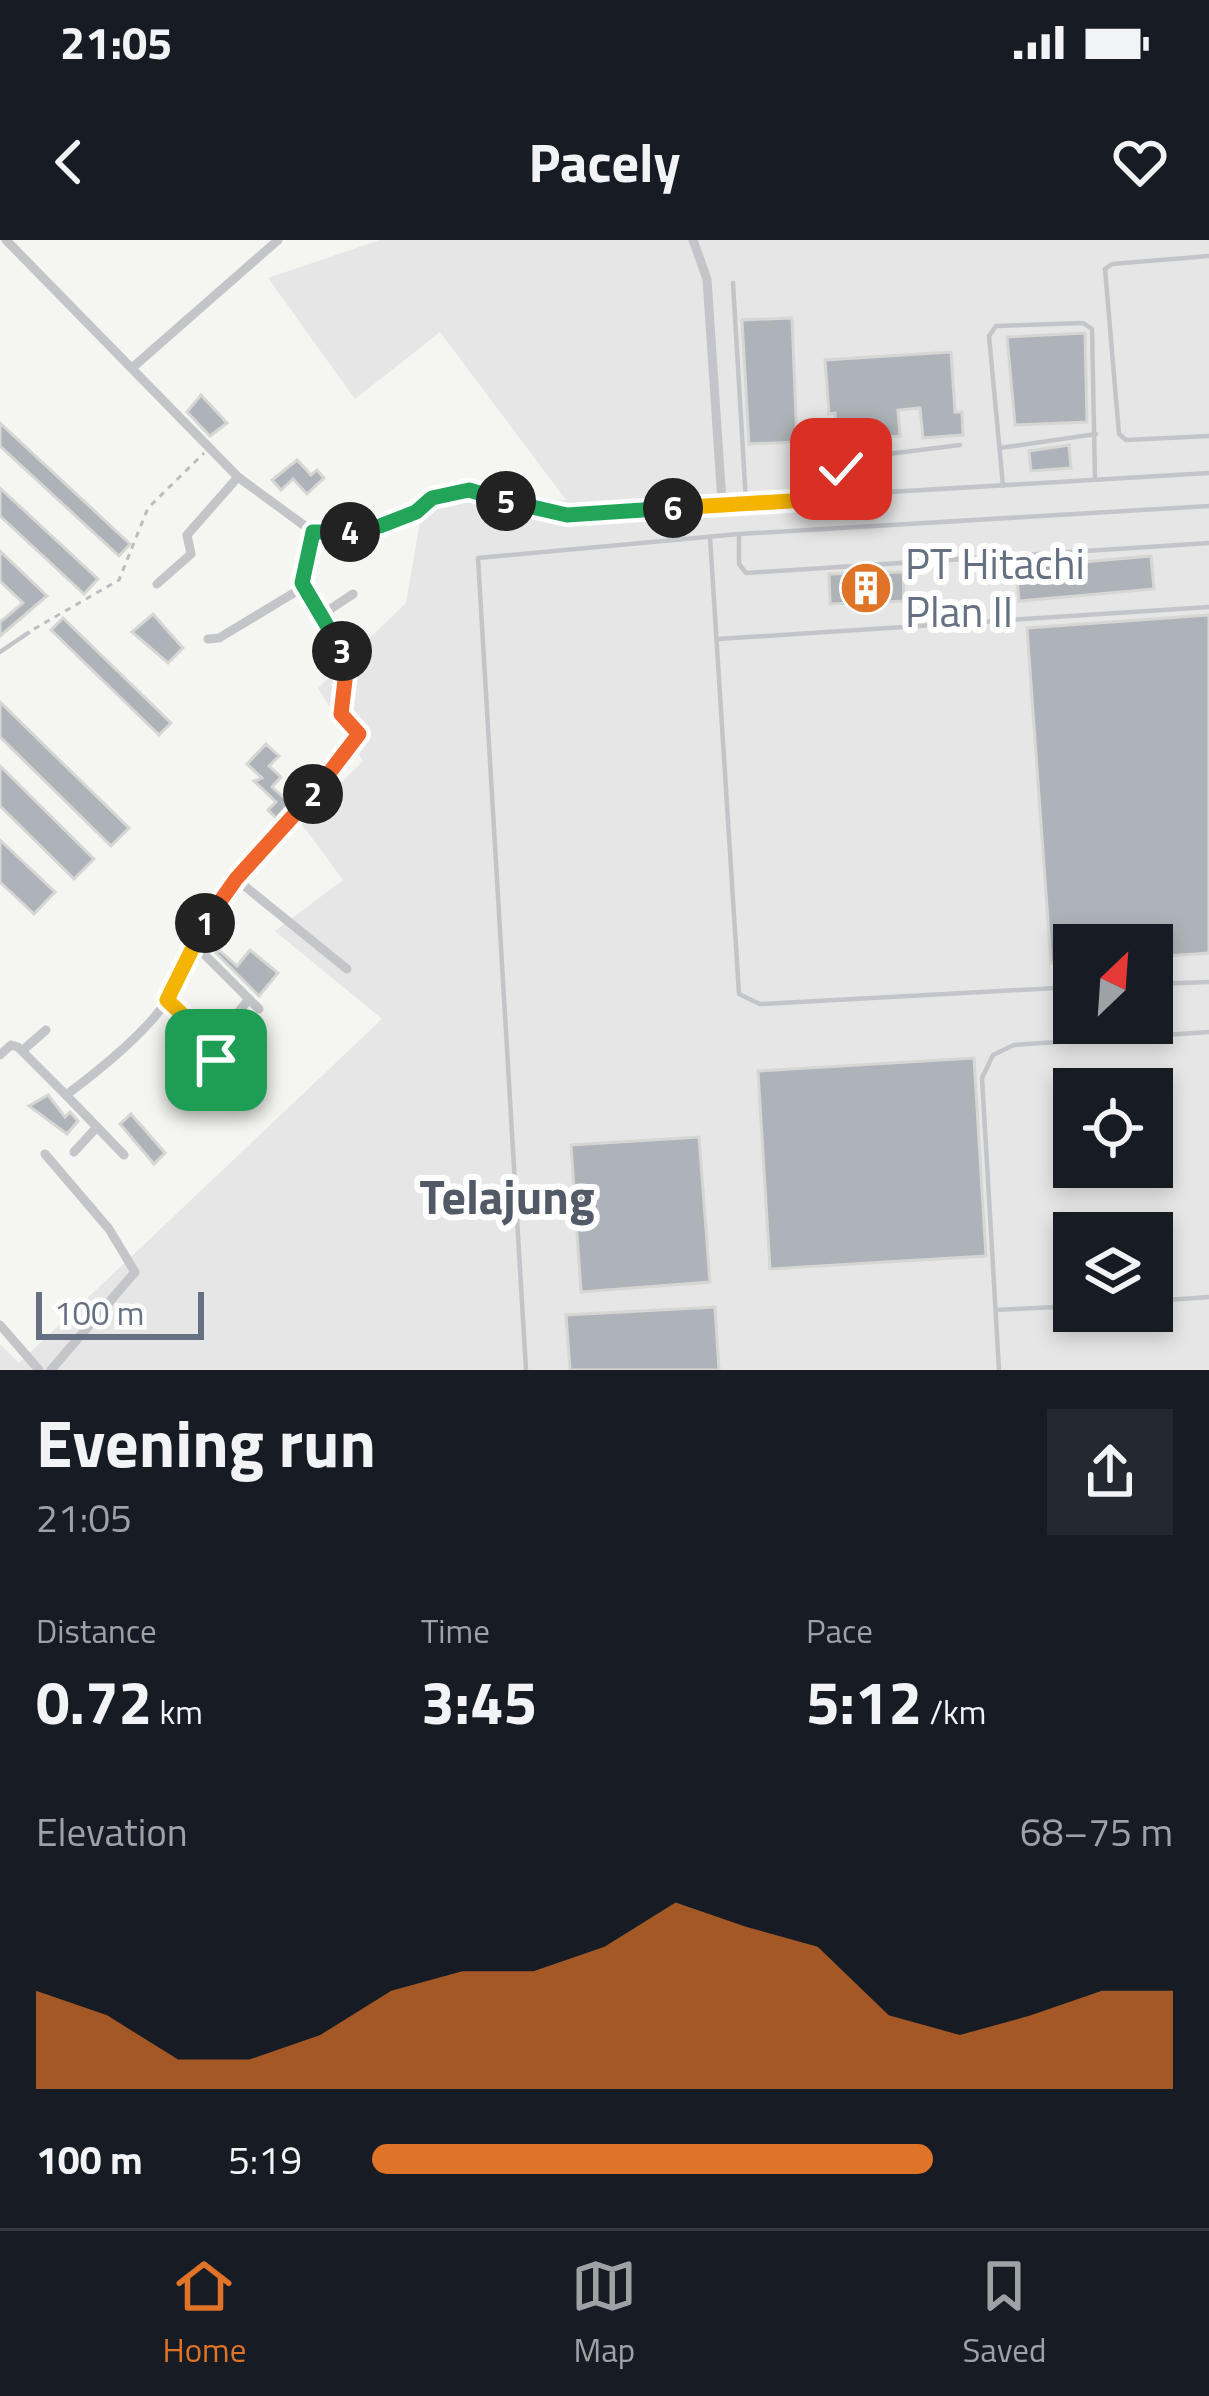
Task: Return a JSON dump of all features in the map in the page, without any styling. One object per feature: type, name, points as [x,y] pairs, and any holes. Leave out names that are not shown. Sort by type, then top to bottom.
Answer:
[{"type":"street","points":[[7,240],[238,477],[313,532],[302,588],[345,656],[341,714],[359,734],[285,830],[236,879],[192,942],[167,1000],[66,1096]]},
{"type":"street","points":[[132,368],[278,240]]},
{"type":"street","points":[[580,515],[722,502],[707,279],[693,240]]},
{"type":"street","points":[[157,584],[190,554],[185,538],[238,477]]},
{"type":"street","points":[[208,639],[219,638],[302,588]]},
{"type":"street","points":[[320,616],[353,594]]},
{"type":"street","points":[[236,879],[347,969]]},
{"type":"street","points":[[192,942],[259,1009]]},
{"type":"street","points":[[244,1063],[216,1060],[208,1049],[249,999]]},
{"type":"street","points":[[167,1000],[210,1041]]},
{"type":"street","points":[[23,1050],[46,1030]]},
{"type":"street","points":[[0,1055],[11,1045],[23,1050],[124,1155]]},
{"type":"street","points":[[74,1152],[97,1127]]},
{"type":"street","points":[[45,1154],[109,1229],[135,1272],[51,1370]]},
{"type":"street","points":[[0,1325],[39,1370]]},
{"type":"lane","points":[[1209,256],[1112,264],[1105,278],[1119,434],[1126,440],[1209,436]]},
{"type":"lane","points":[[733,283],[746,502]]},
{"type":"lane","points":[[1003,486],[989,336],[996,326],[1083,322],[1092,329],[1095,479]]},
{"type":"lane","points":[[1000,448],[1096,434]]},
{"type":"lane","points":[[841,498],[841,469],[848,458],[960,446]]},
{"type":"lane","points":[[722,502],[1209,473]]},
{"type":"lane","points":[[526,1370],[476,562],[484,554],[739,534],[1209,506]]},
{"type":"lane","points":[[739,534],[739,564],[746,573],[1209,543]]},
{"type":"lane","points":[[710,537],[739,994],[760,1004],[1053,988]]},
{"type":"lane","points":[[715,639],[1209,607]]},
{"type":"lane","points":[[0,652],[28,633]]},
{"type":"lane","points":[[1173,983],[1209,982]]},
{"type":"lane","points":[[999,1370],[982,1078],[993,1055],[1013,1045],[1209,1032]]},
{"type":"lane","points":[[1173,1300],[1209,1298]]},
{"type":"lane","points":[[996,1310],[1053,1307]]},
{"type":"path","points":[[28,633],[119,580],[148,508],[209,448]]},
{"type":"path","points":[[313,532],[380,526],[416,512],[432,498],[469,490],[580,515]]},
{"type":"shaded area","points":[[380,240],[1209,240],[1209,1370],[0,1370],[0,1344],[19,1363],[382,1019],[275,931],[343,880],[301,823],[363,761],[318,688],[406,603],[423,504],[566,500],[440,332],[355,399],[268,278]]},
{"type":"building","points":[[792,318],[797,442],[749,444],[742,320]]},
{"type":"building","points":[[1085,333],[1087,422],[1015,425],[1007,337]]},
{"type":"building","points":[[951,352],[955,412],[962,412],[963,435],[923,438],[920,408],[898,410],[900,436],[837,440],[835,413],[829,414],[825,360]]},
{"type":"building","points":[[201,395],[227,423],[210,436],[187,412]]},
{"type":"building","points":[[0,423],[130,544],[119,556],[0,446]]},
{"type":"building","points":[[1069,445],[1071,468],[1031,471],[1029,451]]},
{"type":"building","points":[[297,460],[311,475],[317,470],[324,478],[307,494],[293,479],[281,490],[272,480]]},
{"type":"building","points":[[0,488],[98,579],[84,594],[0,516]]},
{"type":"building","points":[[0,551],[47,596],[0,636],[0,622],[23,603],[0,581]]},
{"type":"building","points":[[1151,556],[1154,589],[1019,601],[1016,568]]},
{"type":"building","name":"PT Hitachi Plan II","points":[[903,572],[904,601],[830,604],[829,574]]},
{"type":"building","points":[[153,614],[183,648],[168,663],[132,632]]},
{"type":"building","points":[[1209,615],[1209,953],[1173,956],[1173,924],[1053,924],[1051,963],[1027,628]]},
{"type":"building","points":[[63,618],[171,723],[159,735],[51,630]]},
{"type":"building","points":[[0,702],[129,828],[111,846],[0,737]]},
{"type":"building","points":[[266,744],[279,756],[269,766],[281,777],[272,787],[290,803],[276,818],[268,810],[276,802],[254,781],[262,778],[247,764]]},
{"type":"building","points":[[0,766],[94,859],[74,879],[0,806]]},
{"type":"building","points":[[0,840],[55,892],[34,914],[0,882]]},
{"type":"building","points":[[219,950],[237,966],[250,950],[278,973],[259,996],[216,953]]},
{"type":"building","points":[[974,1058],[986,1256],[770,1269],[758,1071]]},
{"type":"building","points":[[48,1095],[65,1117],[70,1112],[78,1121],[67,1134],[29,1106]]},
{"type":"building","points":[[131,1114],[165,1153],[154,1164],[120,1124]]},
{"type":"building","points":[[699,1137],[710,1282],[581,1292],[571,1145]]},
{"type":"building","points":[[715,1307],[719,1370],[570,1370],[566,1315]]},
{"type":"place","name":"PT Hitachi Plan II","points":[[866,588]]},
{"type":"district","name":"Telajung","points":[[507,1197]]},
{"type":"route","points":[[216,1060],[209,1053],[210,1041],[167,1000],[182,964],[236,879],[285,830],[359,734],[341,714],[345,656],[302,588],[313,532],[380,526],[416,512],[432,498],[469,490],[567,515],[841,498],[841,469]]}]
